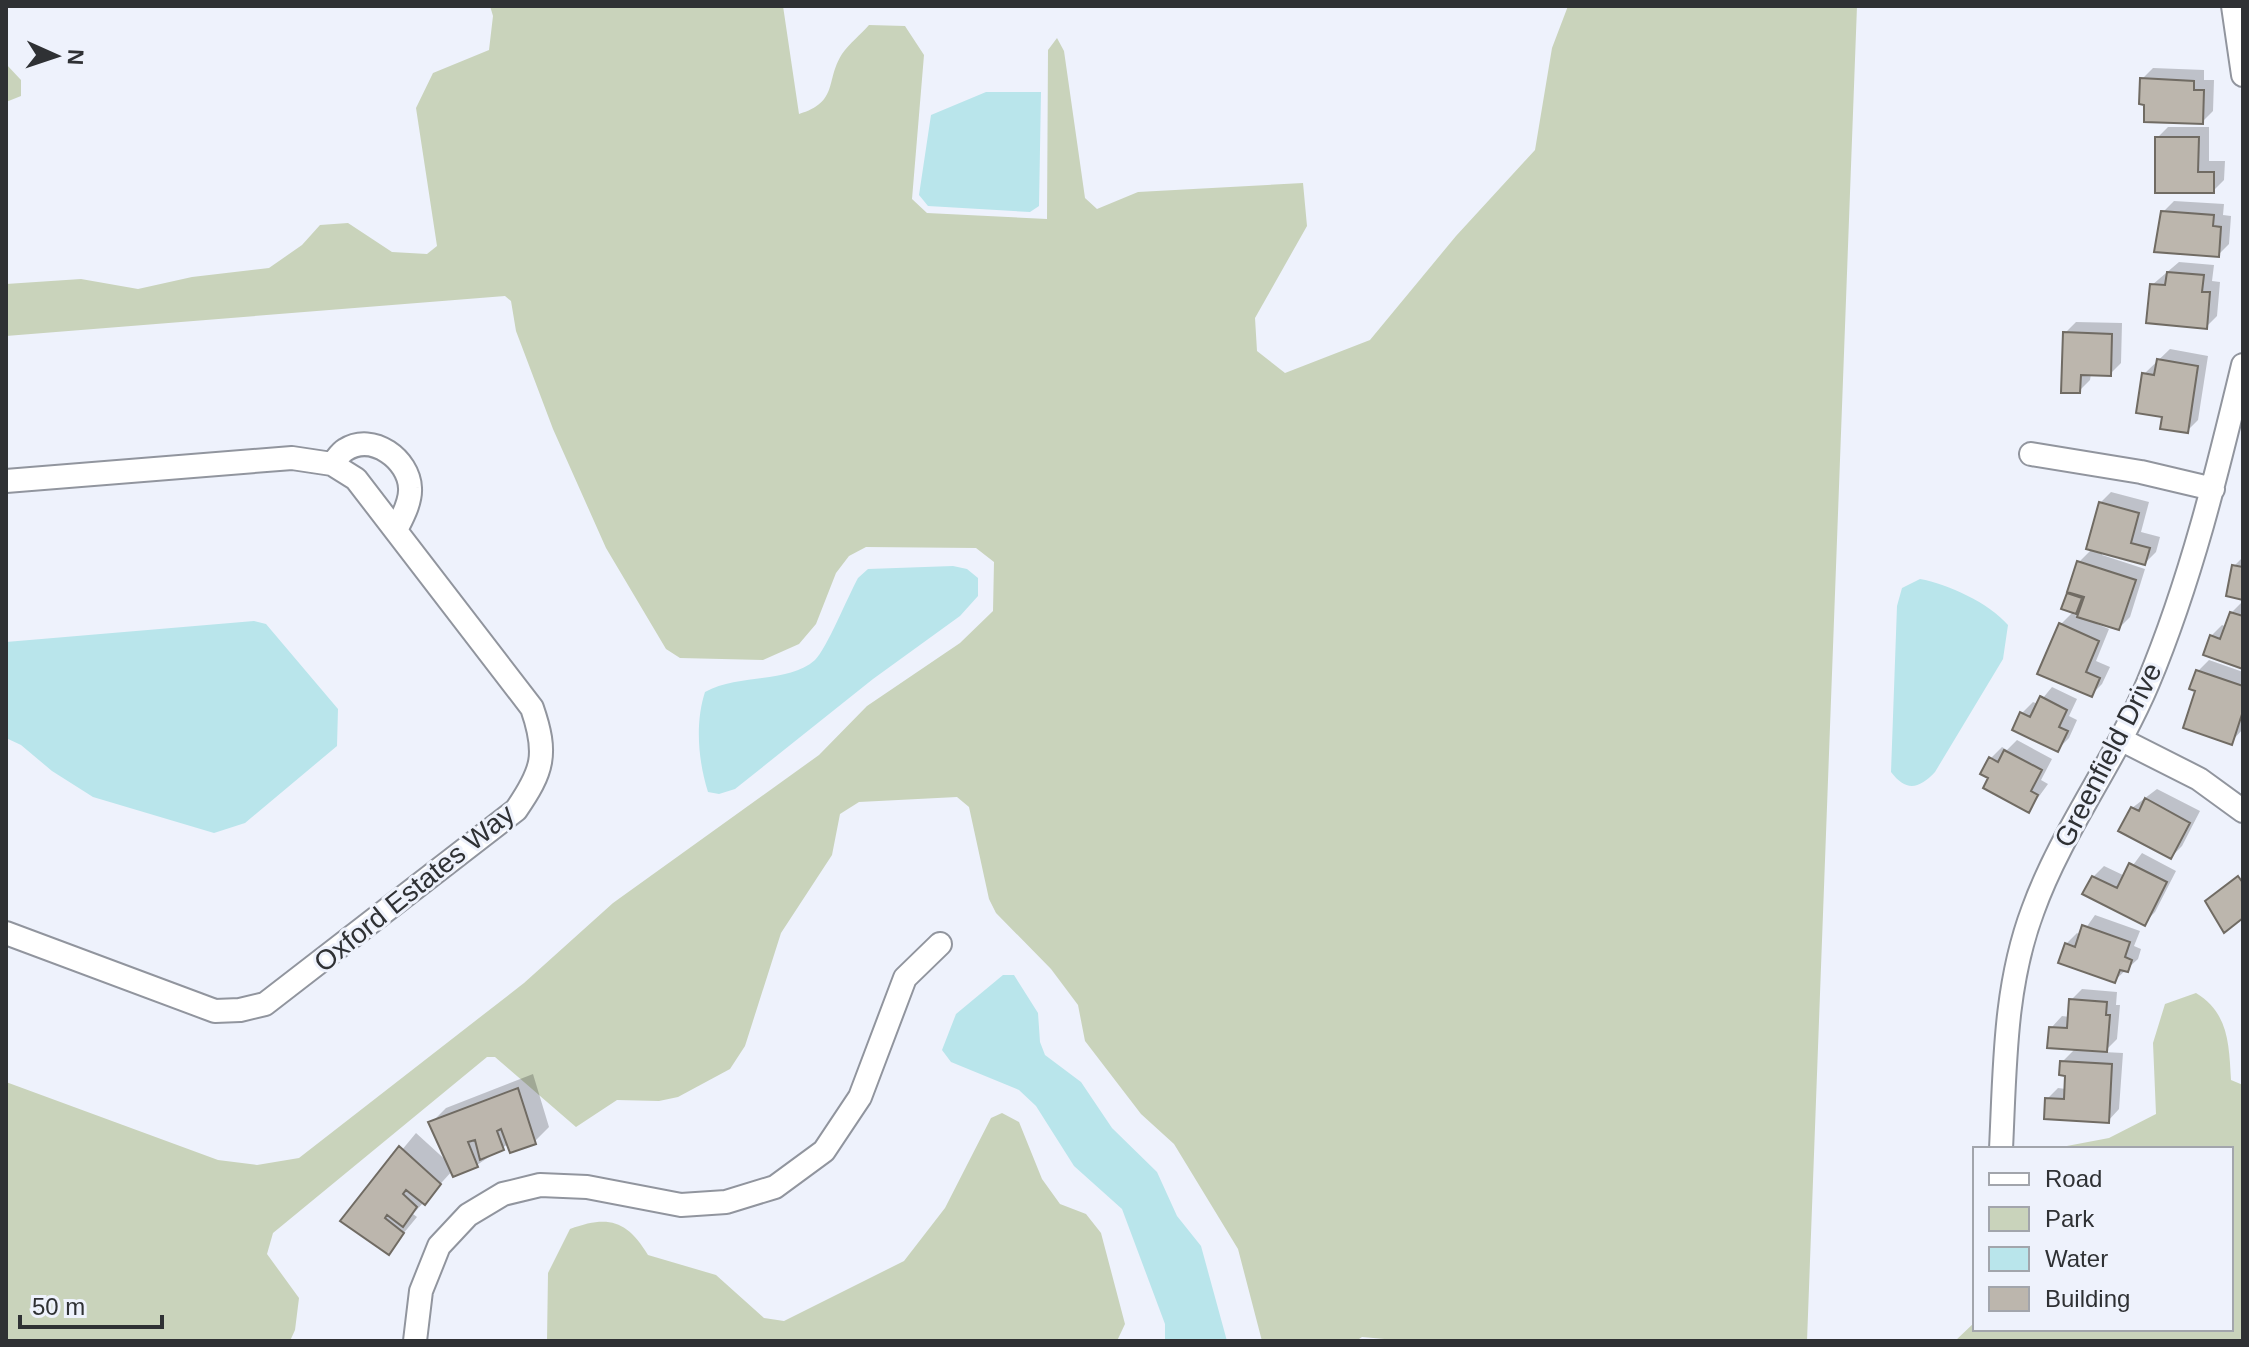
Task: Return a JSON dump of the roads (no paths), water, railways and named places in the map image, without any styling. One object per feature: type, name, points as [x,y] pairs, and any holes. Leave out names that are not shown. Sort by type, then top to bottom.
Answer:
[{"type":"street","points":[[2233,6],[2243,75]]},
{"type":"street","name":"Greenfield Drive","points":[[2001,1147],[2008,1008],[2023,940],[2055,861],[2122,740],[2173,621],[2213,489],[2243,365]]},
{"type":"street","points":[[332,464],[345,450],[362,445],[387,450],[407,469],[411,492],[396,530]]},
{"type":"street","points":[[2031,454],[2141,472],[2213,489]]},
{"type":"street","name":"Oxford Estates Way","points":[[6,481],[292,458],[332,464],[356,479],[396,530],[532,708],[542,737],[542,760],[533,786],[516,810],[286,991],[265,1004],[240,1010],[215,1011],[6,933]]},
{"type":"street","points":[[2122,740],[2199,779],[2243,811]]},
{"type":"street","points":[[415,1341],[421,1291],[439,1246],[468,1215],[503,1194],[540,1185],[587,1187],[681,1205],[726,1202],[775,1187],[824,1151],[860,1097],[905,978],[940,944]]},
{"type":"water","points":[[986,92],[1041,92],[1039,206],[1030,212],[928,206],[919,195],[931,115]]},
{"type":"water","points":[[953,566],[967,569],[978,578],[978,596],[960,616],[873,679],[735,789],[719,794],[708,792],[699,742],[705,692],[733,682],[791,672],[815,660],[858,578],[868,569]]},
{"type":"water","points":[[1920,579],[1967,596],[1990,609],[2008,625],[2003,659],[1935,772],[1913,786],[1902,783],[1891,772],[1897,606],[1902,588]]},
{"type":"water","points":[[254,621],[266,624],[338,709],[337,746],[245,823],[214,833],[93,797],[52,771],[21,745],[6,738],[6,642]]},
{"type":"water","points":[[1003,975],[1014,975],[1038,1013],[1040,1042],[1045,1055],[1081,1082],[1112,1128],[1157,1172],[1177,1216],[1201,1246],[1227,1341],[1165,1341],[1165,1324],[1122,1209],[1074,1166],[1036,1106],[1019,1090],[951,1062],[942,1050],[956,1014]]}]
